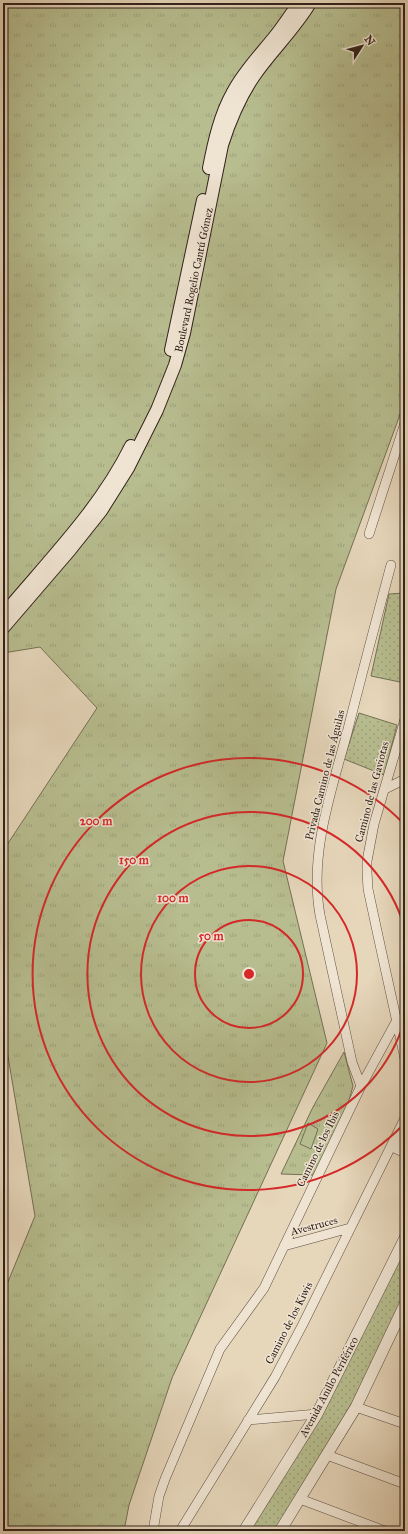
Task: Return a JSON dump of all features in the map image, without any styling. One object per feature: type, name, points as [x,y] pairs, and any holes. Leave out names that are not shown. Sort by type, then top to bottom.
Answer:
[{"type":"main road","name":"Boulevard Rogelio Cantú Gómez","points":[[3,615],[72,534],[93,506],[128,451],[153,400],[174,340],[214,142],[221,119],[233,92],[249,68],[277,34],[299,3]]},
{"type":"main road","name":"Boulevard Rogelio Cantú Gómez","points":[[3,628],[70,550],[101,511],[128,468],[151,422],[166,388],[184,334],[222,145],[228,125],[240,98],[254,75],[301,18],[310,3]]},
{"type":"street","points":[[369,534],[405,423]]},
{"type":"street","name":"Privada Camino de las Águilas","points":[[361,1086],[352,1062],[320,915],[318,901],[318,861],[326,814],[391,565]]},
{"type":"street","name":"Camino de las Gaviotas","points":[[405,719],[374,824],[367,861],[368,889],[405,1059]]},
{"type":"street","points":[[385,789],[405,779]]},
{"type":"street","name":"Camino de los Ibis","points":[[153,1531],[159,1496],[165,1479],[220,1349],[264,1288],[361,1086],[396,1022]]},
{"type":"street","name":"Camino de los Kiwis","points":[[180,1531],[275,1377],[303,1324],[405,1118]]},
{"type":"street","points":[[393,1143],[405,1144]]},
{"type":"street","points":[[393,1143],[405,1154]]},
{"type":"street","name":"Avestruces","points":[[284,1246],[350,1228]]},
{"type":"street","name":"Avenida Anillo Periférico","points":[[244,1531],[317,1414],[405,1238]]},
{"type":"street","points":[[280,1531],[356,1407],[405,1306]]},
{"type":"street","points":[[356,1407],[405,1424]]},
{"type":"street","points":[[248,1420],[317,1414]]},
{"type":"street","points":[[327,1455],[405,1484]]},
{"type":"street","points":[[300,1499],[385,1531]]},
{"type":"green space","points":[[3,3],[405,3],[405,401],[336,589],[283,861],[327,1043],[172,1378],[129,1505],[124,1531],[3,1531],[3,1294],[35,1216],[3,1027],[3,851],[97,708],[40,647],[3,653]]},
{"type":"green space","points":[[405,593],[405,683],[371,676],[389,594]]},
{"type":"green space","points":[[359,713],[397,725],[384,775],[344,759]]},
{"type":"green space","points":[[344,1052],[353,1086],[343,1122],[313,1175],[281,1174],[313,1107]]},
{"type":"green space","points":[[308,1123],[318,1129],[311,1149],[300,1144]]},
{"type":"green space","points":[[405,1246],[405,1297],[354,1400],[276,1531],[248,1531]]}]
